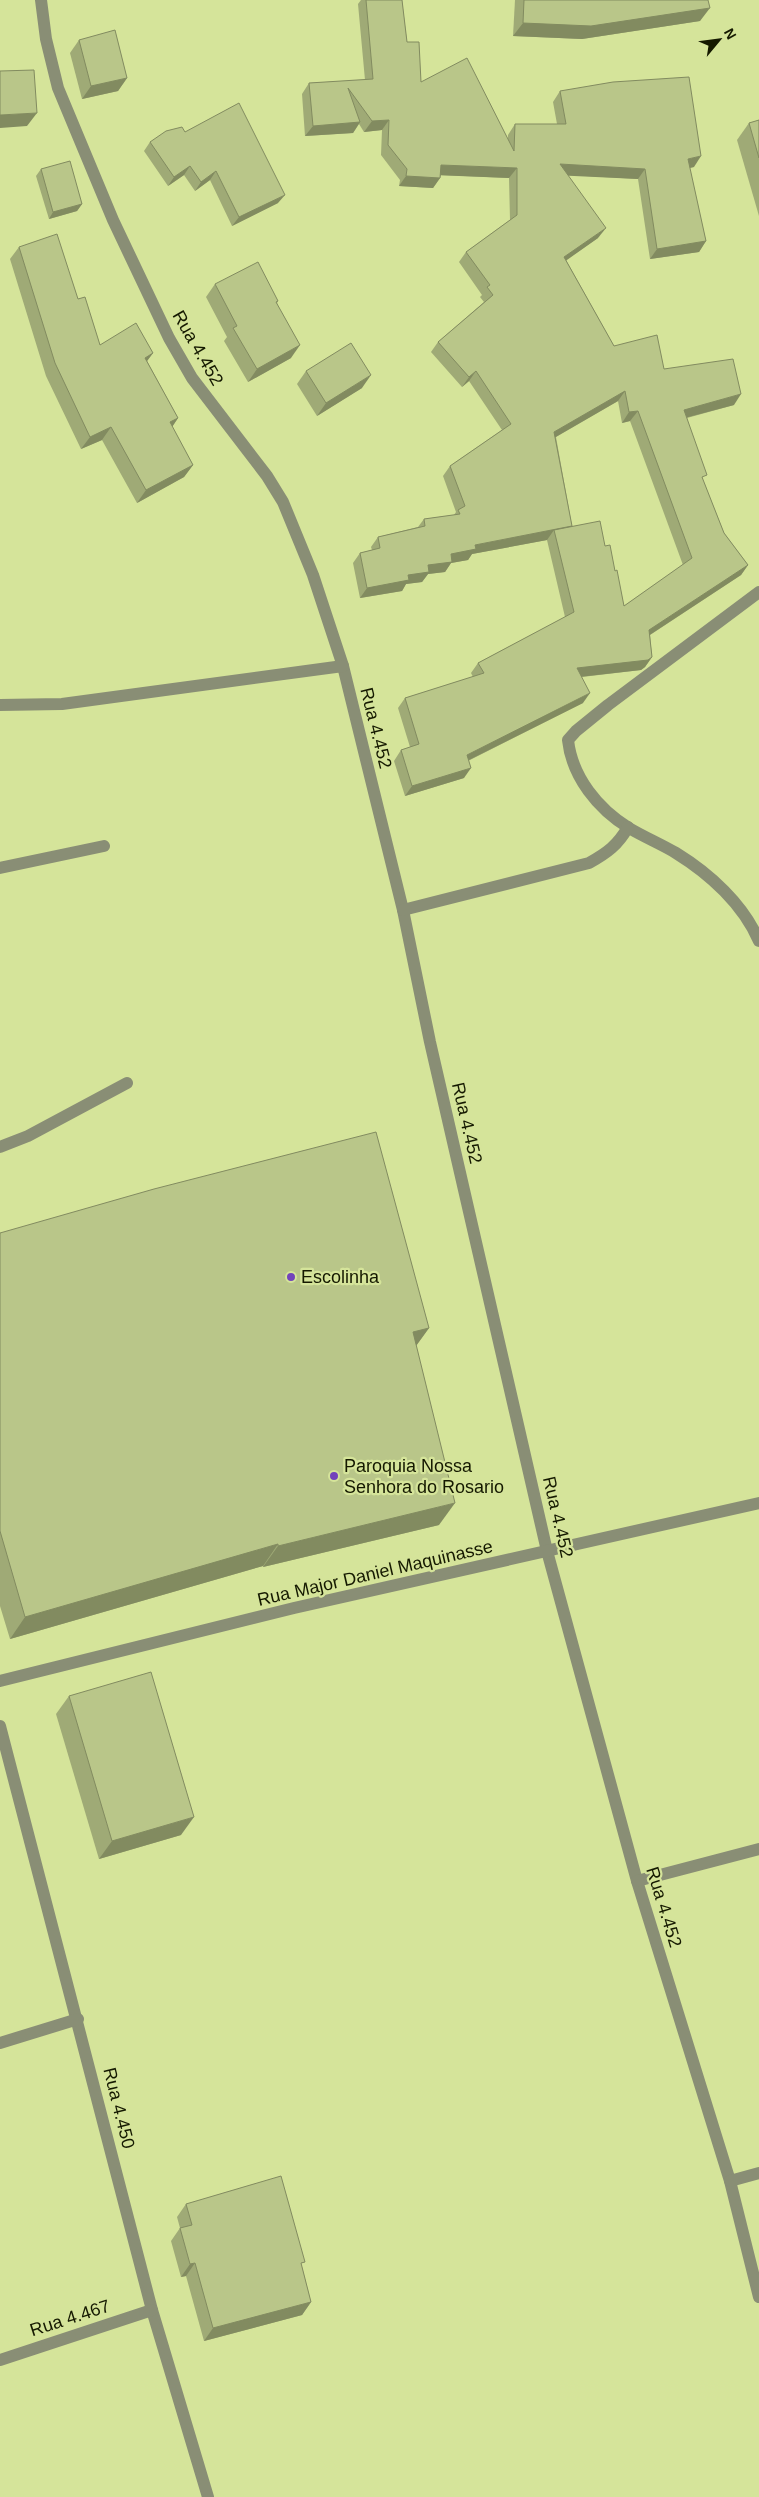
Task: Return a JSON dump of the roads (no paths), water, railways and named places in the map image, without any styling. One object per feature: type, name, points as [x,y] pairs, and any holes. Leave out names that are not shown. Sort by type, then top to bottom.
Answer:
[{"type":"street","name":"Rua 4.452","points":[[41,0],[46,39],[58,88],[113,220],[169,338],[192,378],[267,476],[283,502],[313,575],[343,666],[403,910],[430,1042],[547,1551],[637,1881],[730,2181],[759,2297]]},
{"type":"street","points":[[759,592],[608,705],[576,731],[568,740],[577,774],[600,806],[628,828],[677,854],[734,899],[752,926],[759,941]]},
{"type":"street","points":[[0,706],[62,704],[343,666]]},
{"type":"street","points":[[403,910],[589,863],[610,851],[620,842],[628,828]]},
{"type":"street","points":[[0,868],[104,846]]},
{"type":"street","points":[[0,1147],[28,1136],[127,1083]]},
{"type":"street","name":"Rua Major Daniel Maquinasse","points":[[0,1681],[294,1608],[759,1503]]},
{"type":"street","name":"Rua 4.450","points":[[0,1726],[78,2019],[152,2310],[208,2497]]},
{"type":"street","points":[[637,1881],[759,1849]]},
{"type":"street","points":[[0,2043],[78,2019]]},
{"type":"street","points":[[730,2181],[759,2173]]},
{"type":"street","name":"Rua 4.467","points":[[0,2360],[152,2310]]},
{"type":"place","name":"Escolinha","points":[[291,1277]]},
{"type":"place","name":"Paroquia Nossa Senhora do Rosario","points":[[334,1476]]}]
